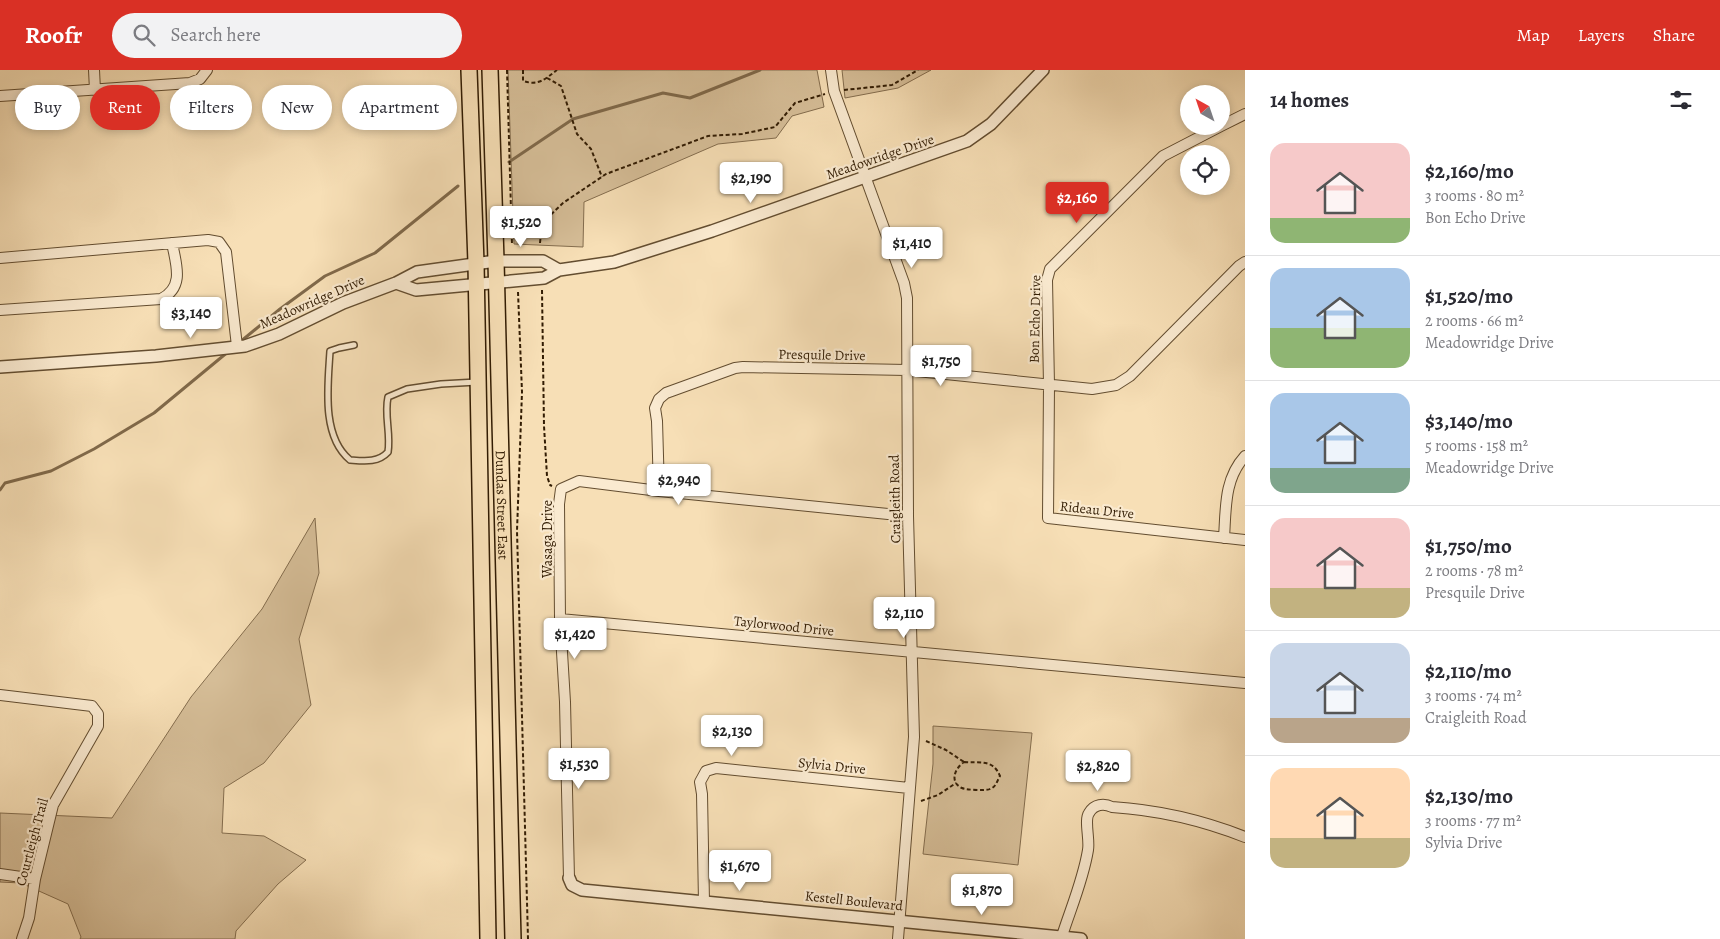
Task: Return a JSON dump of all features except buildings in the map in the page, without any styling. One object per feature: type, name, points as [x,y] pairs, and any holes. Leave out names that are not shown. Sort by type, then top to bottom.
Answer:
[{"type":"main road","name":"Dundas Street East","points":[[469,70],[476,263],[488,939]]},
{"type":"main road","name":"Dundas Street East","points":[[490,70],[513,939]]},
{"type":"street","points":[[94,70],[95,85]]},
{"type":"street","points":[[160,85],[190,83],[200,79],[207,70]]},
{"type":"street","name":"Craigleith Road","points":[[831,70],[834,91],[904,284],[907,298],[908,516],[914,737],[898,939]]},
{"type":"street","name":"Meadowridge Drive","points":[[396,283],[416,290],[544,278],[559,270],[614,262],[721,228],[958,146],[975,137],[991,124],[1043,70]]},
{"type":"street","points":[[0,96],[90,90]]},
{"type":"street","name":"Bon Echo Drive","points":[[1230,122],[1245,114]]},
{"type":"street","name":"Bon Echo Drive","points":[[1049,385],[1047,280],[1050,269],[1163,156],[1204,135]]},
{"type":"street","points":[[0,258],[208,240],[219,242],[226,252],[237,346]]},
{"type":"street","points":[[0,310],[161,299],[168,295],[178,278],[172,243]]},
{"type":"street","name":"Meadowridge Drive","points":[[0,367],[156,356],[237,346],[279,334],[343,303],[396,283],[416,272],[496,261],[543,261],[559,270]]},
{"type":"street","name":"Presquile Drive","points":[[659,492],[655,408],[657,401],[663,394],[738,368],[907,370],[1092,389],[1106,388],[1130,376],[1245,262]]},
{"type":"street","name":"Rideau Drive","points":[[1049,385],[1048,518],[1245,540]]},
{"type":"street","points":[[1224,538],[1228,488],[1234,471],[1245,456]]},
{"type":"street","name":"Wasaga Drive","points":[[568,878],[565,702],[560,618],[559,504],[562,489],[579,481],[659,492],[908,516]]},
{"type":"street","name":"Taylorwood Drive","points":[[560,618],[1245,682]]},
{"type":"street","name":"Courtleigh Trail","points":[[0,695],[92,706],[98,714],[98,726],[53,804],[35,879],[29,918],[22,939]]},
{"type":"street","name":"Sylvia Drive","points":[[704,902],[702,794],[700,782],[706,771],[716,768],[909,788]]},
{"type":"street","points":[[1062,938],[1087,860],[1090,842],[1088,813],[1099,804],[1170,813],[1224,828],[1245,837]]},
{"type":"street","points":[[0,874],[35,879]]},
{"type":"street","name":"Kestell Boulevard","points":[[568,878],[572,885],[582,890],[1081,939]]},
{"type":"lane","points":[[354,345],[330,351],[328,384],[333,437],[339,448],[350,460],[367,461],[379,459],[388,452],[390,445],[386,407],[388,397],[407,389],[442,384],[478,382]]},
{"type":"path","points":[[506,70],[512,245]]},
{"type":"path","points":[[523,70],[523,81],[532,84],[542,82],[557,70]]},
{"type":"path","points":[[540,243],[542,223],[563,203],[602,176],[708,136],[742,134],[775,127],[795,103],[834,91],[892,85],[918,70]]},
{"type":"path","points":[[547,78],[561,86],[577,134],[591,149],[602,176]]},
{"type":"path","points":[[542,286],[547,476],[550,484],[562,489]]},
{"type":"path","points":[[518,291],[522,392],[517,531],[528,939]]},
{"type":"path","points":[[926,741],[946,750],[964,762],[988,763],[996,768],[1000,776],[995,786],[989,790],[962,789],[956,783],[954,775],[958,766],[964,762]]},
{"type":"path","points":[[921,801],[938,795],[956,783]]},
{"type":"shaded area","points":[[508,70],[817,70],[824,107],[792,116],[776,138],[718,144],[584,202],[583,247],[514,244]]},
{"type":"shaded area","points":[[842,70],[931,70],[898,88],[845,98]]},
{"type":"shaded area","points":[[315,518],[319,573],[299,639],[311,705],[264,763],[224,788],[222,833],[264,836],[306,860],[278,884],[236,931],[235,939],[80,939],[81,937],[68,904],[21,883],[0,882],[0,813],[112,818],[191,697],[262,609]]},
{"type":"shaded area","points":[[933,726],[1032,733],[1018,865],[923,854],[933,764]]},
{"type":"waterway","points":[[509,162],[573,119],[663,93],[690,98],[760,70]]},
{"type":"waterway","points":[[240,342],[280,309],[325,276],[375,253],[458,186]]},
{"type":"waterway","points":[[0,490],[5,483],[51,471],[94,449],[154,413],[229,351]]}]
